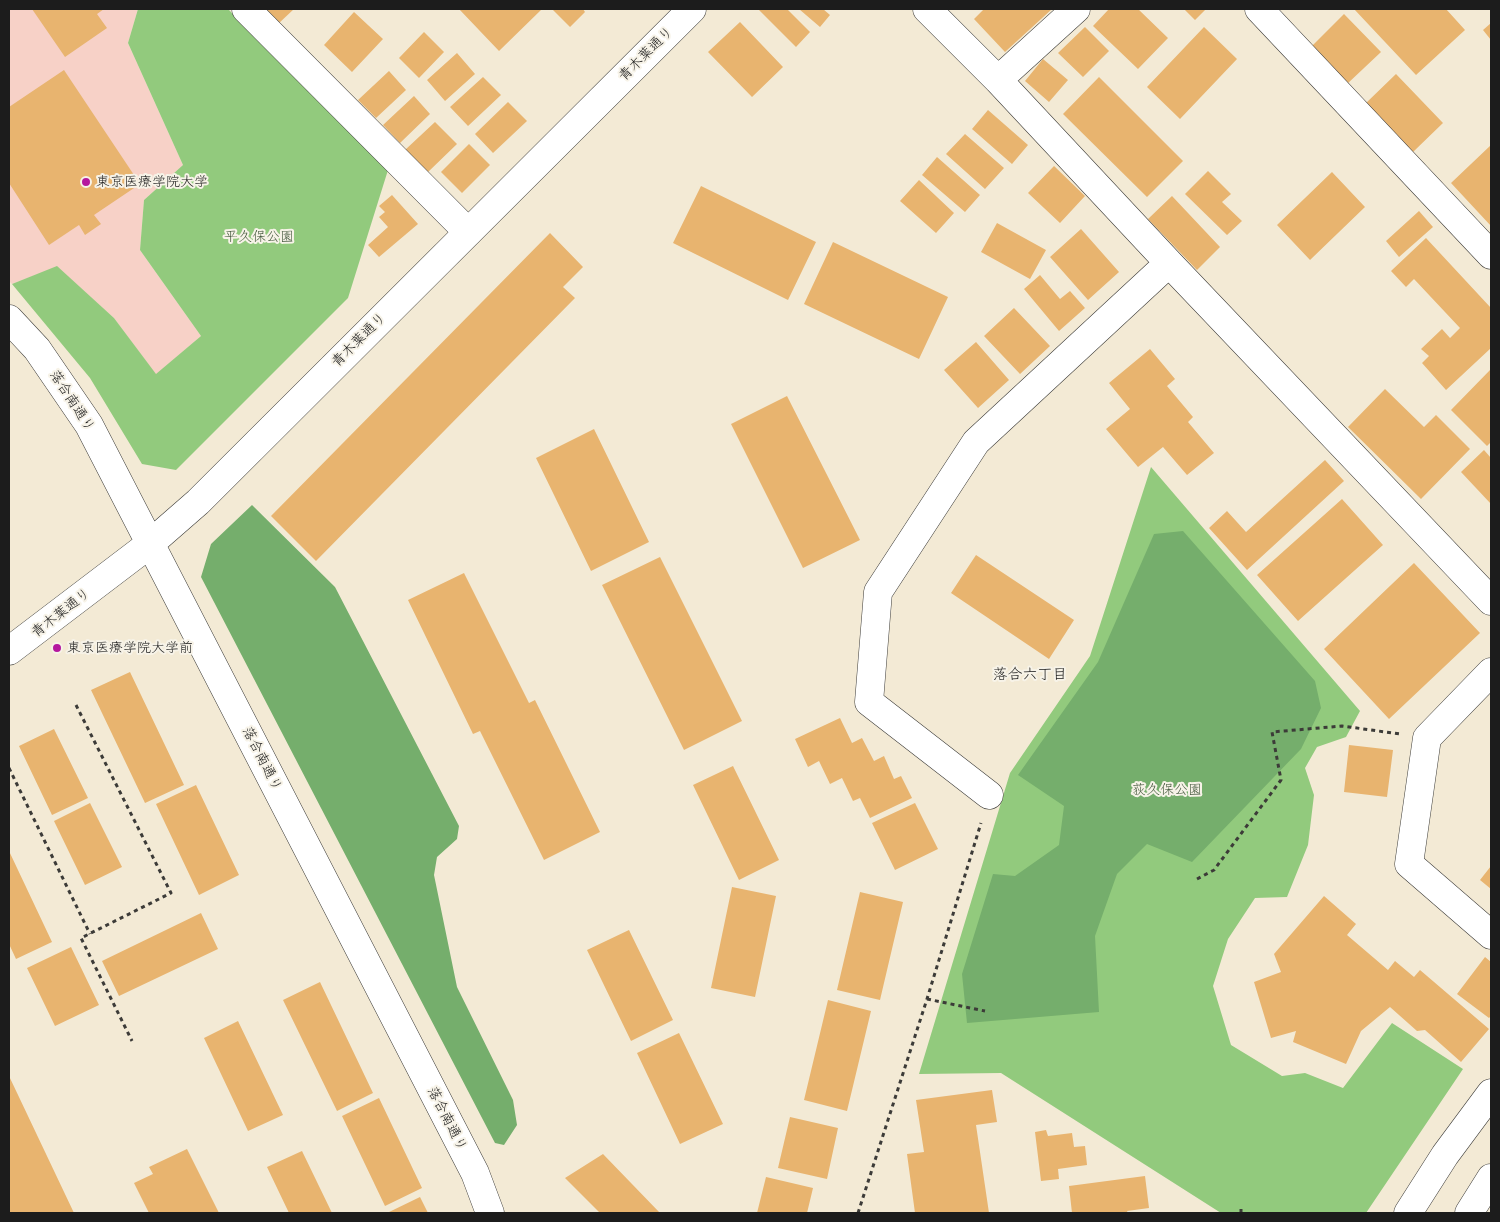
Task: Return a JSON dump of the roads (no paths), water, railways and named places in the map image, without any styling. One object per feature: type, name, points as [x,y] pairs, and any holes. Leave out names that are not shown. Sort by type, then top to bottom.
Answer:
[{"type":"street","points":[[246,9],[468,232]]},
{"type":"street","name":"青木葉通り","points":[[9,651],[151,543],[198,502],[692,9]]},
{"type":"street","points":[[926,9],[998,80],[1169,263],[1491,601]]},
{"type":"street","points":[[998,80],[1076,9]]},
{"type":"street","points":[[1259,9],[1491,255]]},
{"type":"street","points":[[989,795],[869,702],[878,592],[976,442],[1169,263]]},
{"type":"street","name":"落合南通り","points":[[9,319],[37,349],[90,425],[475,1173],[490,1213]]},
{"type":"street","points":[[1491,672],[1427,738],[1409,864],[1491,935]]},
{"type":"street","points":[[1408,1213],[1445,1155],[1491,1093]]},
{"type":"street","points":[[1468,1213],[1491,1178]]},
{"type":"place","name":"東京医療学院大学","points":[[86,182]]},
{"type":"place","name":"東京医療学院大学前","points":[[57,648]]},
{"type":"district","name":"落合六丁目","points":[[1030,675]]},
{"type":"park label","name":"平久保公園","points":[[259,237]]},
{"type":"park label","name":"荻久保公園","points":[[1167,790]]}]
